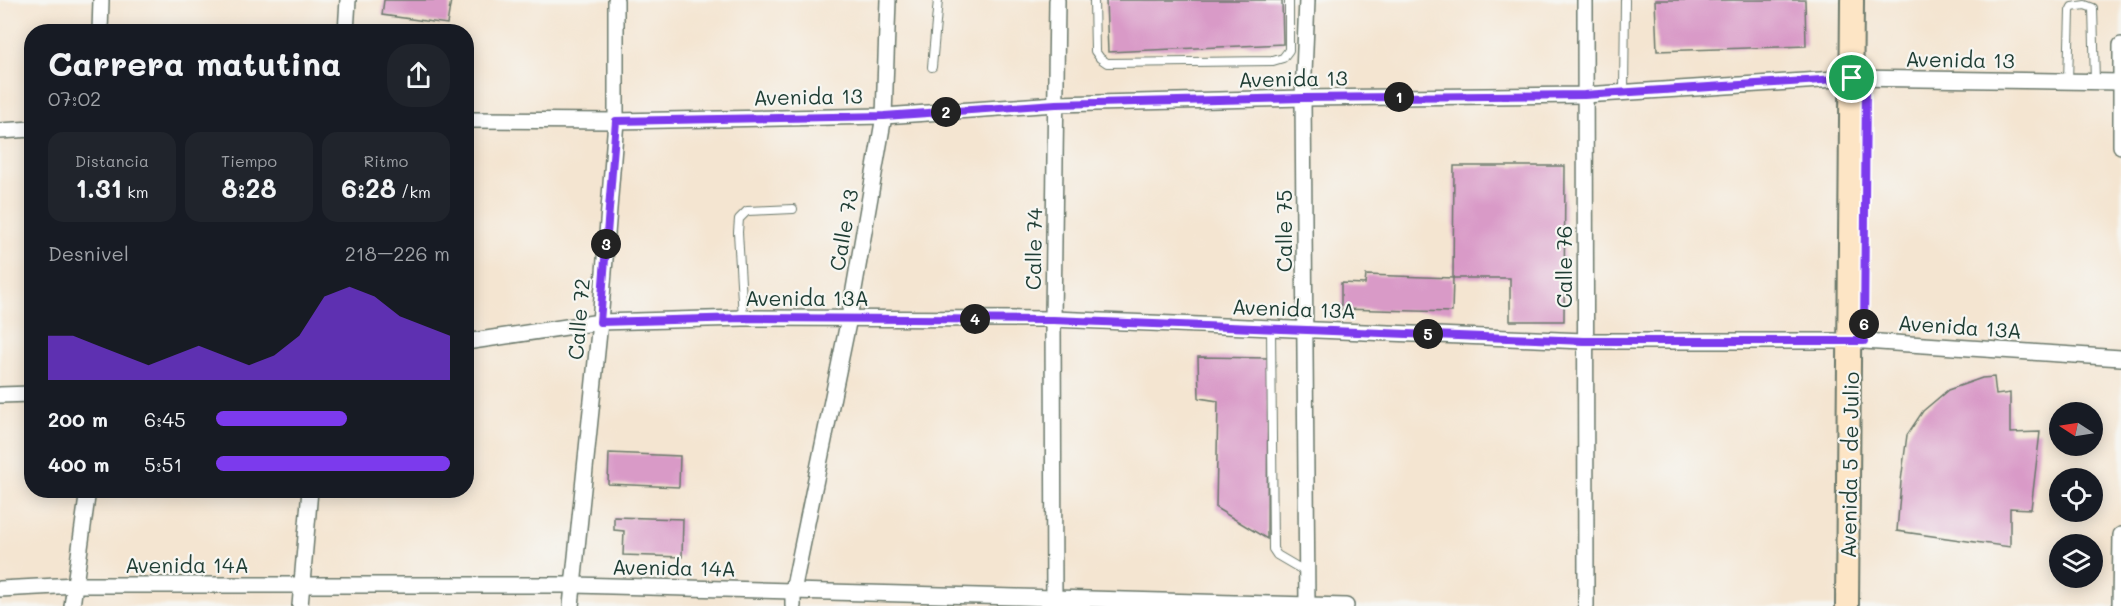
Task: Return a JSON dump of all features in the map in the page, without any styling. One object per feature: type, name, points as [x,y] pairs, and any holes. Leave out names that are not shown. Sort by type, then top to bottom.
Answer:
[{"type":"main road","name":"Avenida 5 de Julio","points":[[1852,0],[1859,78]]},
{"type":"main road","name":"Avenida 5 de Julio","points":[[1862,606],[1857,341],[1859,78],[1867,0]]},
{"type":"main road","name":"Avenida 5 de Julio","points":[[1847,606],[1857,341]]},
{"type":"street","points":[[100,24],[101,0]]},
{"type":"street","points":[[346,24],[348,0]]},
{"type":"street","name":"Calle 72","points":[[571,606],[600,322],[616,121],[616,0]]},
{"type":"street","name":"Calle 73","points":[[793,598],[849,318],[884,116],[888,0]]},
{"type":"street","name":"Calle 74","points":[[1054,602],[1053,320],[1057,0]]},
{"type":"street","name":"Calle 75","points":[[1307,0],[1303,98],[1307,605]]},
{"type":"street","name":"Calle 76","points":[[1585,0],[1586,606]]},
{"type":"street","points":[[2121,45],[2121,146]]},
{"type":"street","name":"Avenida 13","points":[[474,120],[616,121],[884,116],[1056,104],[1584,95],[1859,78],[2121,82]]},
{"type":"street","points":[[0,131],[24,130]]},
{"type":"street","name":"Avenida 13A","points":[[474,341],[600,322],[743,318],[1053,320],[1584,341],[1857,341],[2121,358]]},
{"type":"street","points":[[0,396],[24,394]]},
{"type":"street","points":[[72,606],[87,498]]},
{"type":"street","points":[[300,606],[309,498]]},
{"type":"street","points":[[2120,606],[2121,535]]},
{"type":"street","name":"Avenida 14A","points":[[0,589],[76,585],[574,585],[793,598],[1346,606]]},
{"type":"lane","points":[[932,67],[938,0]]},
{"type":"lane","points":[[1094,0],[1095,51],[1107,63],[1118,63],[1273,61],[1283,58],[1289,50],[1289,0]]},
{"type":"lane","points":[[1624,92],[1625,0]]},
{"type":"lane","points":[[2068,81],[2070,11],[2072,7],[2085,5],[2093,8],[2095,82]]},
{"type":"lane","points":[[743,318],[739,219],[747,211],[793,209]]},
{"type":"lane","points":[[1271,328],[1273,549],[1277,555],[1307,573]]},
{"type":"building","points":[[384,0],[451,0],[447,24],[382,15]]},
{"type":"building","points":[[1106,0],[1282,0],[1283,44],[1108,52]]},
{"type":"building","points":[[1655,0],[1805,0],[1806,46],[1657,51]]},
{"type":"building","points":[[1454,166],[1565,166],[1564,321],[1510,321],[1510,278],[1453,278]]},
{"type":"building","points":[[1366,275],[1453,278],[1452,312],[1341,309],[1341,283],[1365,284]]},
{"type":"building","points":[[1198,357],[1268,358],[1267,539],[1216,508],[1218,401],[1199,398]]},
{"type":"building","points":[[1994,377],[1996,395],[2010,393],[2010,433],[2040,432],[2031,509],[2010,508],[2010,547],[1897,531],[1907,435],[1923,411],[1948,390],[1982,378]]},
{"type":"building","points":[[609,453],[680,456],[679,487],[608,484]]},
{"type":"building","points":[[614,517],[683,519],[682,557],[623,555],[624,531],[614,530]]},
{"type":"route","points":[[1852,78],[1866,78],[1864,341],[1584,341],[1053,320],[743,318],[600,322],[616,121],[884,116],[1056,104],[1584,95],[1852,78]]}]
